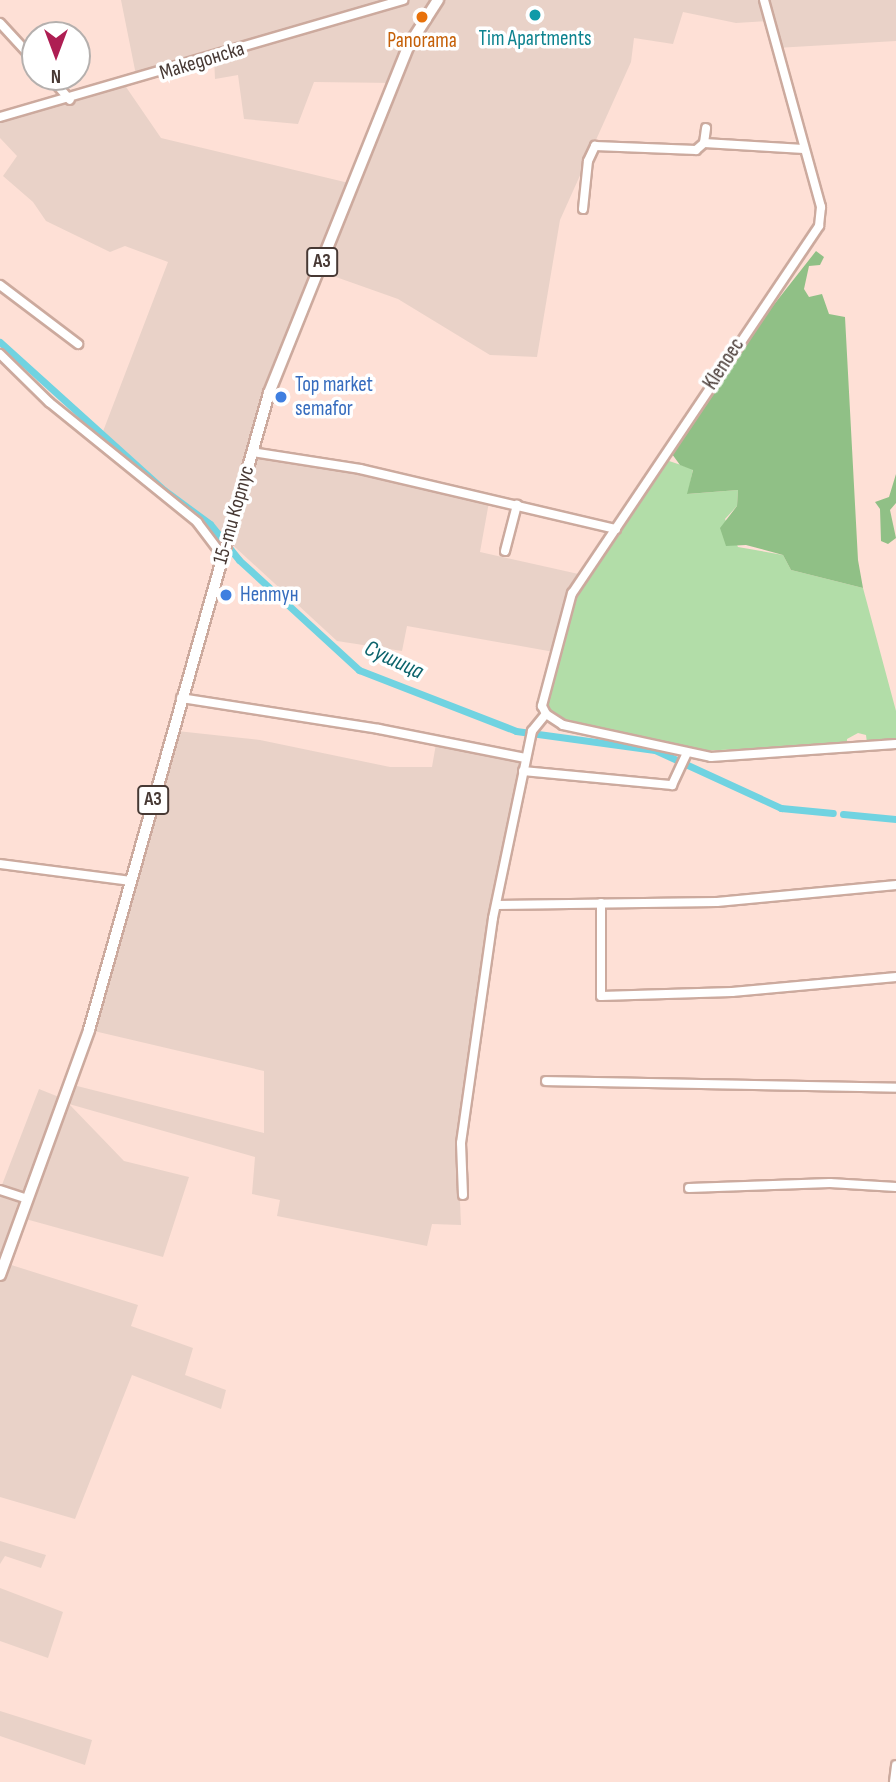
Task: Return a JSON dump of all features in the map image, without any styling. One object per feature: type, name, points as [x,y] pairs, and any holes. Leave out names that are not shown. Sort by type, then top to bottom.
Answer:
[{"type":"main road","name":"15-ти Корпус","points":[[28,1199],[82,1050],[269,393],[409,45],[438,0]]},
{"type":"main road","name":"A3","points":[[0,1275],[28,1199]]},
{"type":"street","name":"Македонска","points":[[0,117],[70,100],[403,0]]},
{"type":"street","name":"Klenoec","points":[[546,714],[542,695],[569,602],[738,342],[810,244],[822,215],[764,0]]},
{"type":"street","points":[[0,23],[21,46]]},
{"type":"street","points":[[62,91],[70,100]]},
{"type":"street","points":[[704,142],[706,128]]},
{"type":"street","points":[[583,209],[588,161],[596,146],[693,150],[704,142],[804,149]]},
{"type":"street","points":[[0,285],[78,344]]},
{"type":"street","points":[[0,354],[49,402],[197,522],[223,552]]},
{"type":"street","points":[[252,452],[360,469],[477,500],[517,505],[616,529]]},
{"type":"street","points":[[505,551],[517,505]]},
{"type":"street","points":[[181,698],[397,732],[525,758]]},
{"type":"street","points":[[463,1195],[461,1143],[497,905],[529,741],[532,731],[546,714],[564,724],[685,761],[896,744]]},
{"type":"street","points":[[523,771],[672,785],[685,761]]},
{"type":"street","points":[[0,864],[131,881]]},
{"type":"street","points":[[497,905],[717,902],[896,885]]},
{"type":"street","points":[[601,903],[601,996],[732,992],[896,977]]},
{"type":"street","points":[[546,1081],[896,1088]]},
{"type":"street","points":[[689,1188],[830,1183],[896,1187]]},
{"type":"street","points":[[0,1190],[28,1199]]},
{"type":"street","points":[[894,1782],[896,1765]]},
{"type":"shaded area","points":[[121,0],[896,0],[896,41],[776,48],[769,21],[736,23],[683,12],[673,44],[634,38],[631,62],[560,220],[537,357],[490,355],[398,299],[319,271],[252,451],[329,463],[489,502],[480,552],[583,575],[572,593],[554,652],[407,626],[402,651],[337,641],[210,524],[102,434],[168,262],[125,246],[110,252],[46,221],[33,202],[3,176],[17,156],[0,138],[0,117],[124,84],[161,138],[353,184],[395,83],[314,82],[298,124],[244,119],[238,75],[215,79],[214,57],[137,80]]},
{"type":"shaded area","points":[[177,731],[260,740],[390,767],[432,767],[436,744],[520,763],[457,1129],[461,1225],[432,1224],[427,1246],[277,1216],[280,1200],[252,1194],[255,1157],[69,1104],[124,1161],[189,1177],[163,1257],[22,1218],[5,1263],[138,1305],[131,1326],[193,1348],[185,1375],[226,1390],[221,1409],[132,1375],[75,1519],[0,1497],[0,1190],[39,1089],[64,1099],[73,1085],[264,1133],[264,1071],[94,1031]]},
{"type":"shaded area","points":[[0,1541],[46,1555],[41,1568],[5,1556],[0,1564]]},
{"type":"shaded area","points":[[0,1588],[63,1612],[48,1658],[0,1641]]},
{"type":"shaded area","points":[[0,1711],[92,1740],[85,1765],[0,1736]]},
{"type":"green space","points":[[816,251],[824,257],[820,265],[809,266],[804,289],[809,297],[822,294],[829,314],[845,317],[858,560],[863,588],[791,570],[783,555],[746,545],[726,546],[720,528],[737,506],[738,490],[687,494],[693,470],[680,465],[672,454],[761,321]]},
{"type":"green space","points":[[666,460],[693,469],[688,494],[738,490],[737,506],[725,519],[738,547],[783,555],[791,570],[863,588],[896,711],[896,740],[867,743],[866,735],[858,733],[847,739],[847,744],[698,751],[556,717],[549,708],[548,693],[576,598]]},
{"type":"green space","points":[[896,474],[896,503],[890,510],[896,538],[888,544],[881,541],[880,509],[875,502],[889,497]]},
{"type":"waterway","name":"Сушица","points":[[0,342],[164,490],[210,524],[239,560],[359,670],[516,731],[655,750],[781,808],[833,813]]},
{"type":"waterway","name":"Сушица","points":[[843,814],[896,819]]},
{"type":"place","name":"Tim Apartments","points":[[535,15]]},
{"type":"place","name":"Panorama","points":[[422,17]]},
{"type":"place","name":"Top market semafor","points":[[281,397]]},
{"type":"place","name":"Нептун","points":[[226,595]]}]
